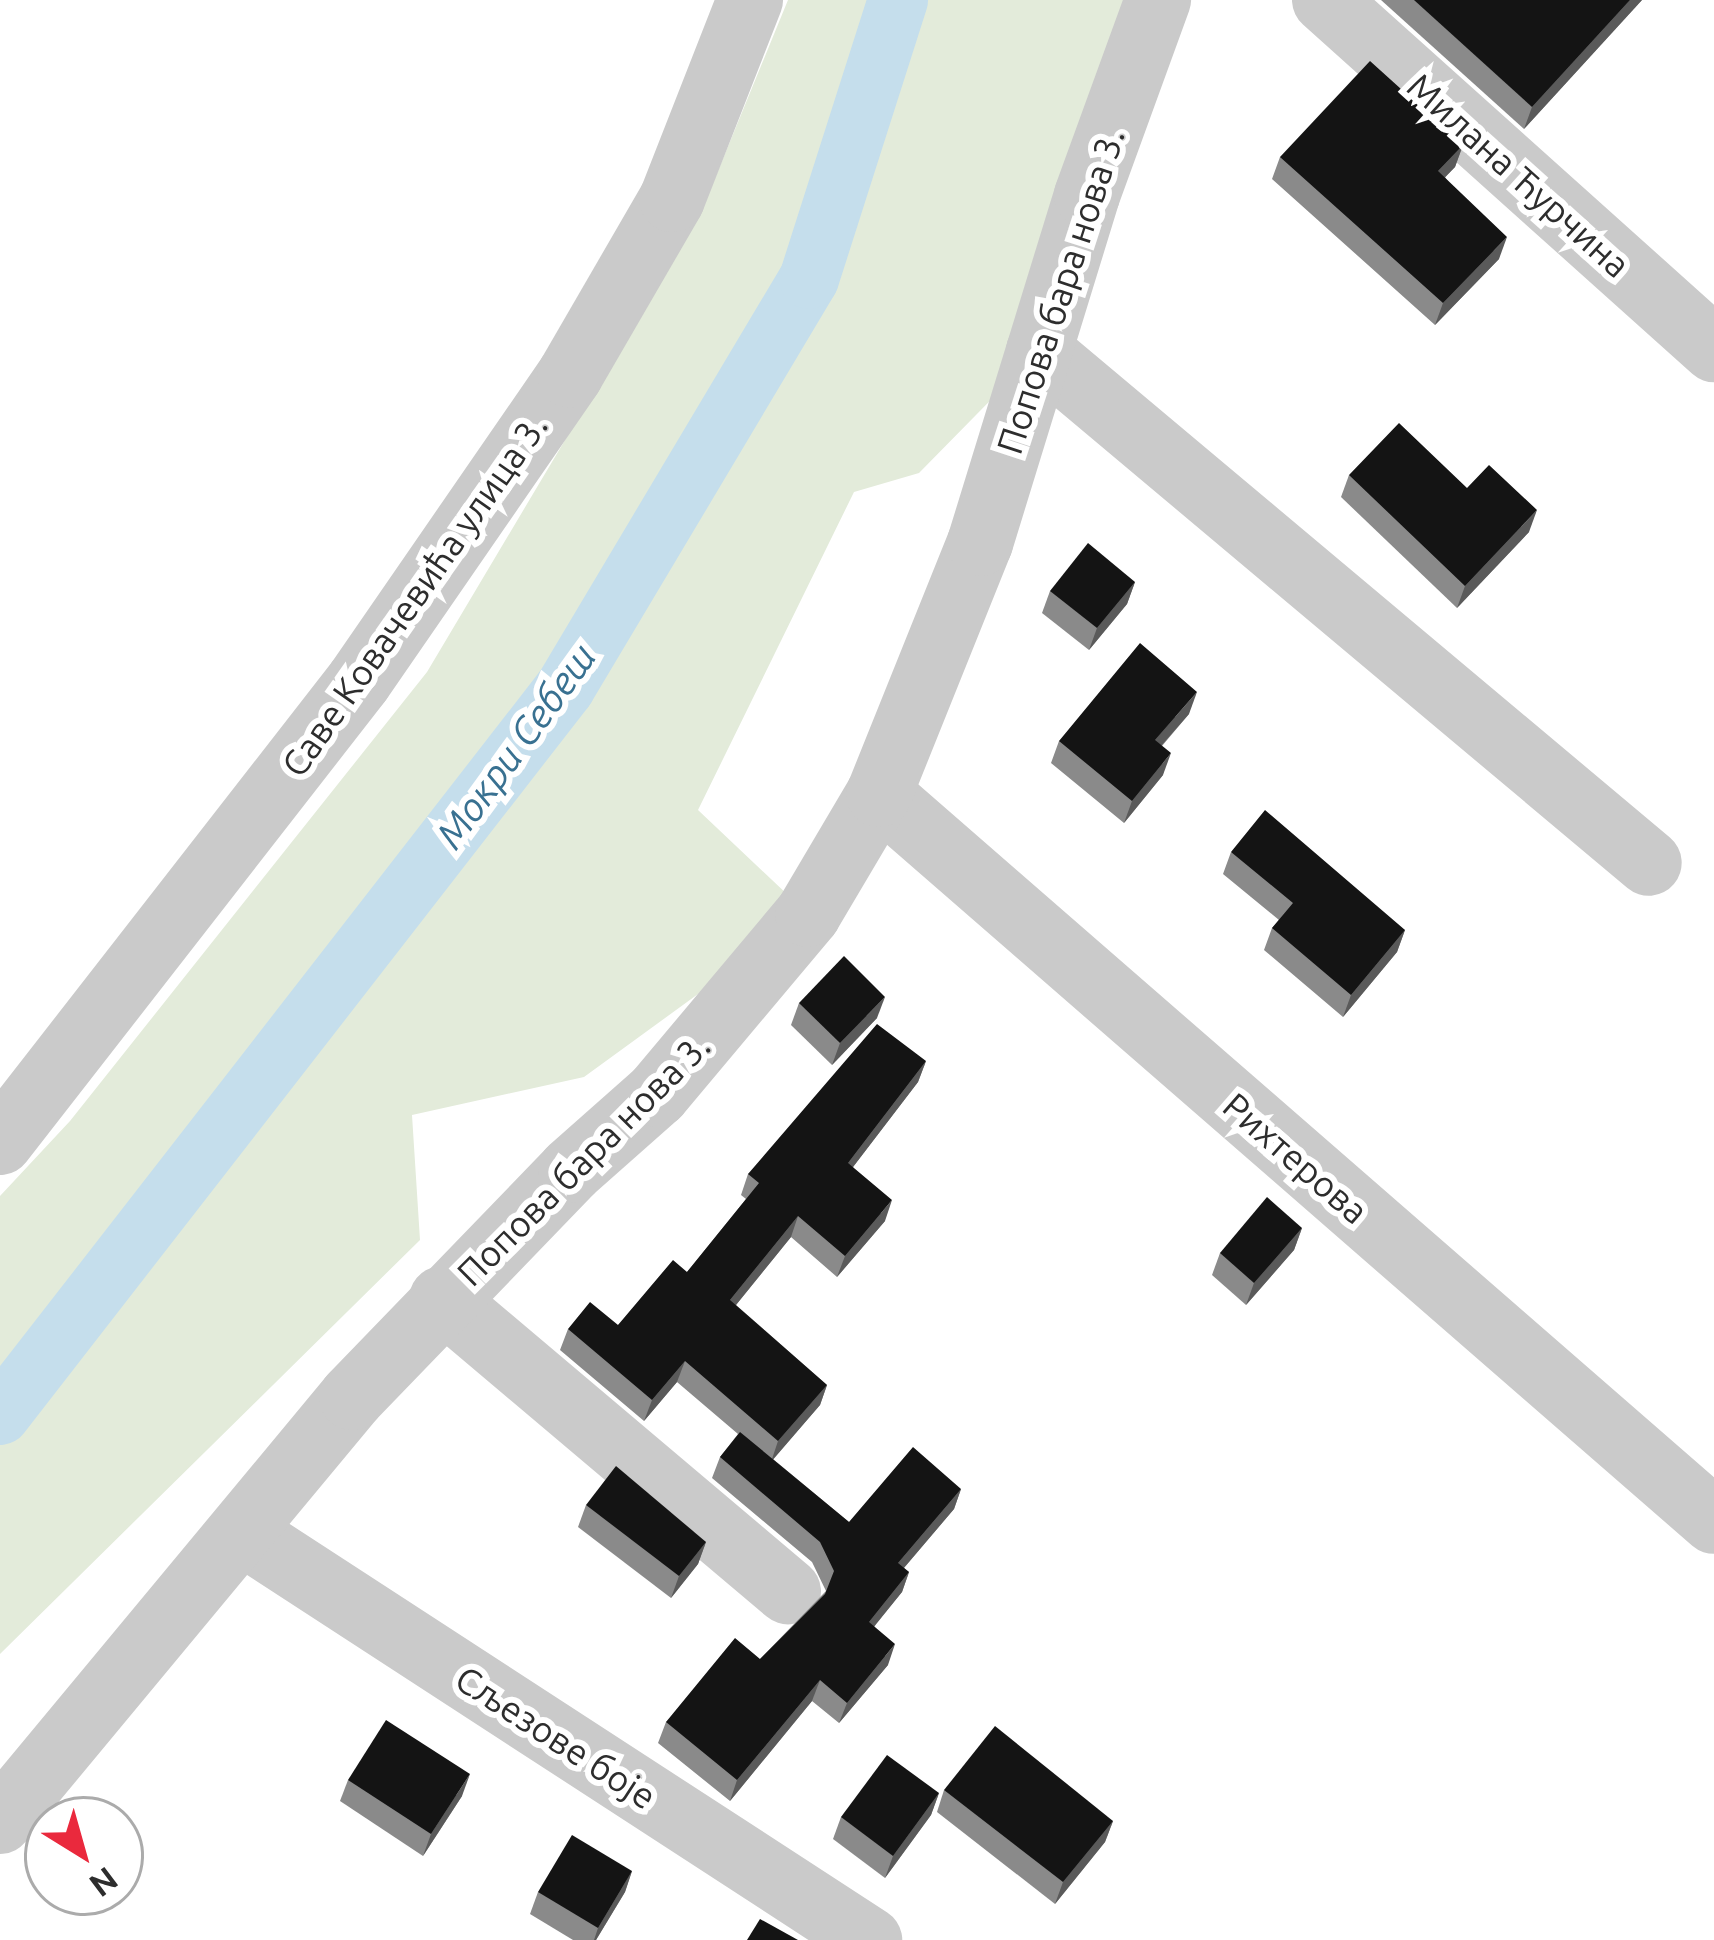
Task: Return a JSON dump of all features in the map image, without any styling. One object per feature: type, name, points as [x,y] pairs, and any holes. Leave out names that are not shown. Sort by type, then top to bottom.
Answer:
[{"type":"street","name":"Саве Ковачевића улица 3.","points":[[0,1142],[358,681],[570,375],[672,199],[750,0]]},
{"type":"street","name":"Попова бара нова 3.","points":[[0,1821],[442,1299],[657,1094],[808,914],[879,794],[980,543],[1158,0]]},
{"type":"street","name":"Милана Ћурчина","points":[[1325,0],[1714,349]]},
{"type":"street","points":[[1040,350],[1649,863]]},
{"type":"street","name":"Рихтерова","points":[[879,794],[1714,1521]]},
{"type":"street","points":[[442,1299],[788,1591]]},
{"type":"street","name":"Сљезове боје","points":[[243,1533],[868,1940]]},
{"type":"green space","points":[[788,0],[1156,0],[1039,351],[919,473],[854,492],[698,810],[808,914],[584,1077],[412,1115],[420,1240],[0,1654],[0,1196],[70,1121],[427,672],[702,210]]},
{"type":"building","points":[[1414,0],[1630,0],[1532,107]]},
{"type":"building","points":[[1370,61],[1463,145],[1438,171],[1507,237],[1443,303],[1280,157]]},
{"type":"building","points":[[1399,423],[1467,488],[1489,465],[1537,510],[1465,586],[1349,475]]},
{"type":"building","points":[[1088,543],[1135,582],[1097,628],[1050,591]]},
{"type":"building","points":[[1140,643],[1197,692],[1155,740],[1171,753],[1132,801],[1059,741]]},
{"type":"building","points":[[1265,810],[1405,930],[1351,995],[1272,928],[1293,903],[1231,852]]},
{"type":"building","points":[[844,956],[885,997],[840,1043],[799,1003]]},
{"type":"building","points":[[877,1024],[926,1061],[848,1163],[892,1200],[845,1256],[798,1216],[730,1300],[827,1385],[778,1441],[685,1361],[652,1400],[568,1329],[590,1302],[618,1325],[673,1260],[687,1272],[759,1183],[748,1174]]},
{"type":"building","points":[[1267,1197],[1302,1228],[1254,1283],[1220,1253]]},
{"type":"building","points":[[740,1432],[849,1522],[913,1447],[961,1489],[898,1563],[909,1572],[869,1622],[895,1644],[847,1703],[820,1680],[737,1780],[666,1722],[735,1638],[760,1659],[825,1594],[834,1571],[820,1542],[720,1457]]},
{"type":"building","points":[[616,1466],[706,1542],[679,1576],[586,1505]]},
{"type":"building","points":[[386,1720],[470,1774],[431,1834],[348,1780]]},
{"type":"building","points":[[995,1726],[1113,1821],[1063,1882],[944,1790]]},
{"type":"building","points":[[887,1755],[939,1793],[893,1856],[841,1817]]},
{"type":"building","points":[[572,1835],[632,1871],[598,1928],[538,1892]]},
{"type":"building","points":[[760,1919],[798,1940],[747,1940]]},
{"type":"waterway","name":"Мокри Себеш","points":[[0,1415],[565,688],[809,279],[898,0]]}]
